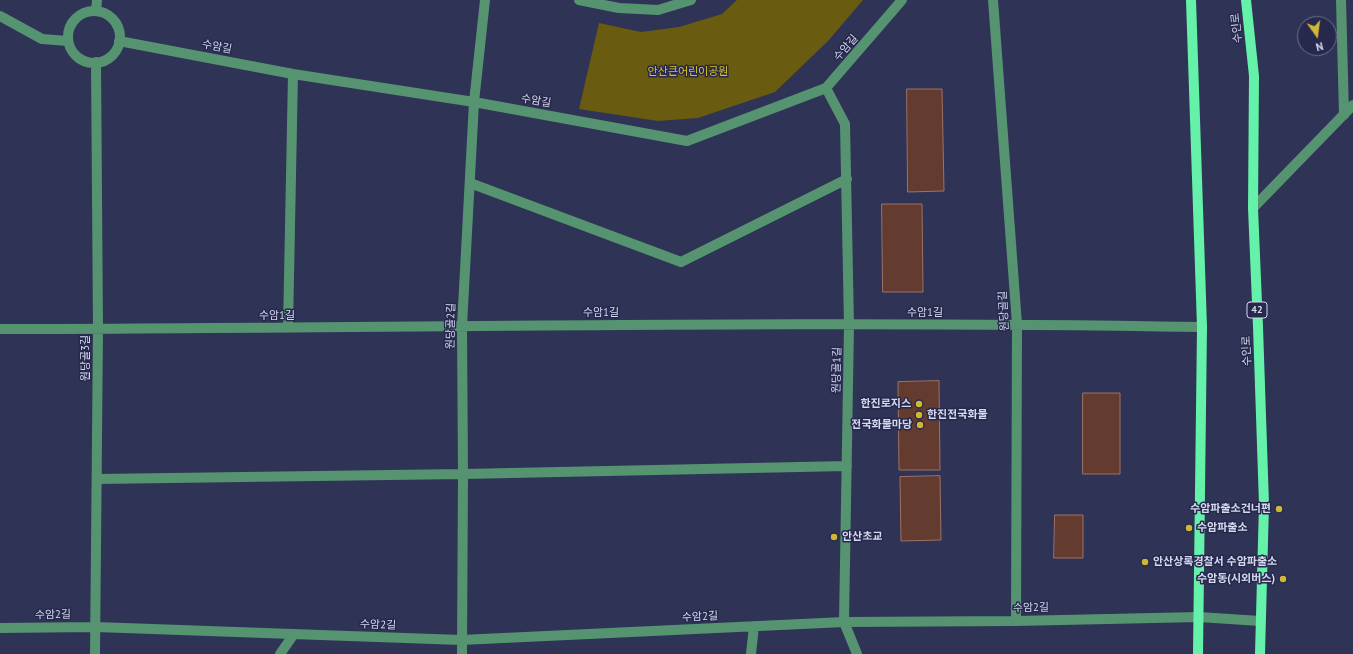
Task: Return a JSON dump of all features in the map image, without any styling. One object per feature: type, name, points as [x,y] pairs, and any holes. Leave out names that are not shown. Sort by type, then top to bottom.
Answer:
[{"type":"main road","points":[[1191,0],[1202,327],[1198,654]]},
{"type":"main road","name":"수인로","points":[[1246,0],[1254,76],[1253,208],[1264,504],[1260,654]]},
{"type":"street","points":[[96,11],[97,0]]},
{"type":"street","name":"원당골2길","points":[[462,654],[462,326],[474,102],[485,0]]},
{"type":"street","points":[[579,0],[619,8],[658,10],[691,0]]},
{"type":"street","name":"수암길","points":[[120,41],[293,74],[474,102],[687,141],[826,88],[902,0]]},
{"type":"street","name":"원당골길","points":[[992,0],[1018,324],[1016,621]]},
{"type":"street","points":[[1341,0],[1344,115]]},
{"type":"street","points":[[88,11],[96,11],[104,13],[111,18],[118,28],[120,41],[117,49],[111,56],[104,60],[88,62],[81,59],[70,48],[68,33],[70,25],[81,14],[88,11]]},
{"type":"street","points":[[0,16],[42,39],[68,41]]},
{"type":"street","name":"원당골3길","points":[[95,654],[98,329],[96,62]]},
{"type":"street","points":[[288,328],[293,74]]},
{"type":"street","name":"원당골1길","points":[[826,88],[846,124],[849,325],[844,622],[857,654]]},
{"type":"street","points":[[1253,208],[1353,105]]},
{"type":"street","points":[[470,183],[681,262],[847,179]]},
{"type":"street","name":"수암1길","points":[[0,329],[1018,324],[1202,327]]},
{"type":"street","points":[[97,479],[463,474],[847,466]]},
{"type":"street","name":"수암2길","points":[[0,628],[96,627],[462,640],[844,622],[1016,621],[1199,617],[1260,621]]},
{"type":"street","points":[[751,654],[754,626]]},
{"type":"street","points":[[280,654],[294,634]]},
{"type":"green space","name":"안산큰어린이공원","points":[[737,0],[863,0],[828,41],[775,92],[698,118],[658,121],[579,109],[599,23],[641,32],[679,27],[722,14]]},
{"type":"building","points":[[907,89],[942,89],[944,191],[908,192]]},
{"type":"building","points":[[882,204],[922,204],[923,292],[883,292]]},
{"type":"building","points":[[939,381],[940,470],[899,470],[898,382]]},
{"type":"building","points":[[1083,393],[1120,393],[1120,474],[1083,474]]},
{"type":"building","points":[[940,476],[941,540],[901,541],[900,477]]},
{"type":"building","points":[[1055,515],[1083,515],[1083,558],[1054,558]]},
{"type":"place","name":"한진로지스","points":[[919,404]]},
{"type":"place","name":"한진전국화물","points":[[919,415]]},
{"type":"place","name":"전국화물마당","points":[[920,425]]},
{"type":"place","name":"수암파출소건너편","points":[[1279,509]]},
{"type":"place","name":"수암파출소","points":[[1189,528]]},
{"type":"place","name":"안산초교","points":[[834,537]]},
{"type":"place","name":"안산상록경찰서 수암파출소","points":[[1145,562]]},
{"type":"place","name":"수암동(시외버스)","points":[[1283,579]]}]
